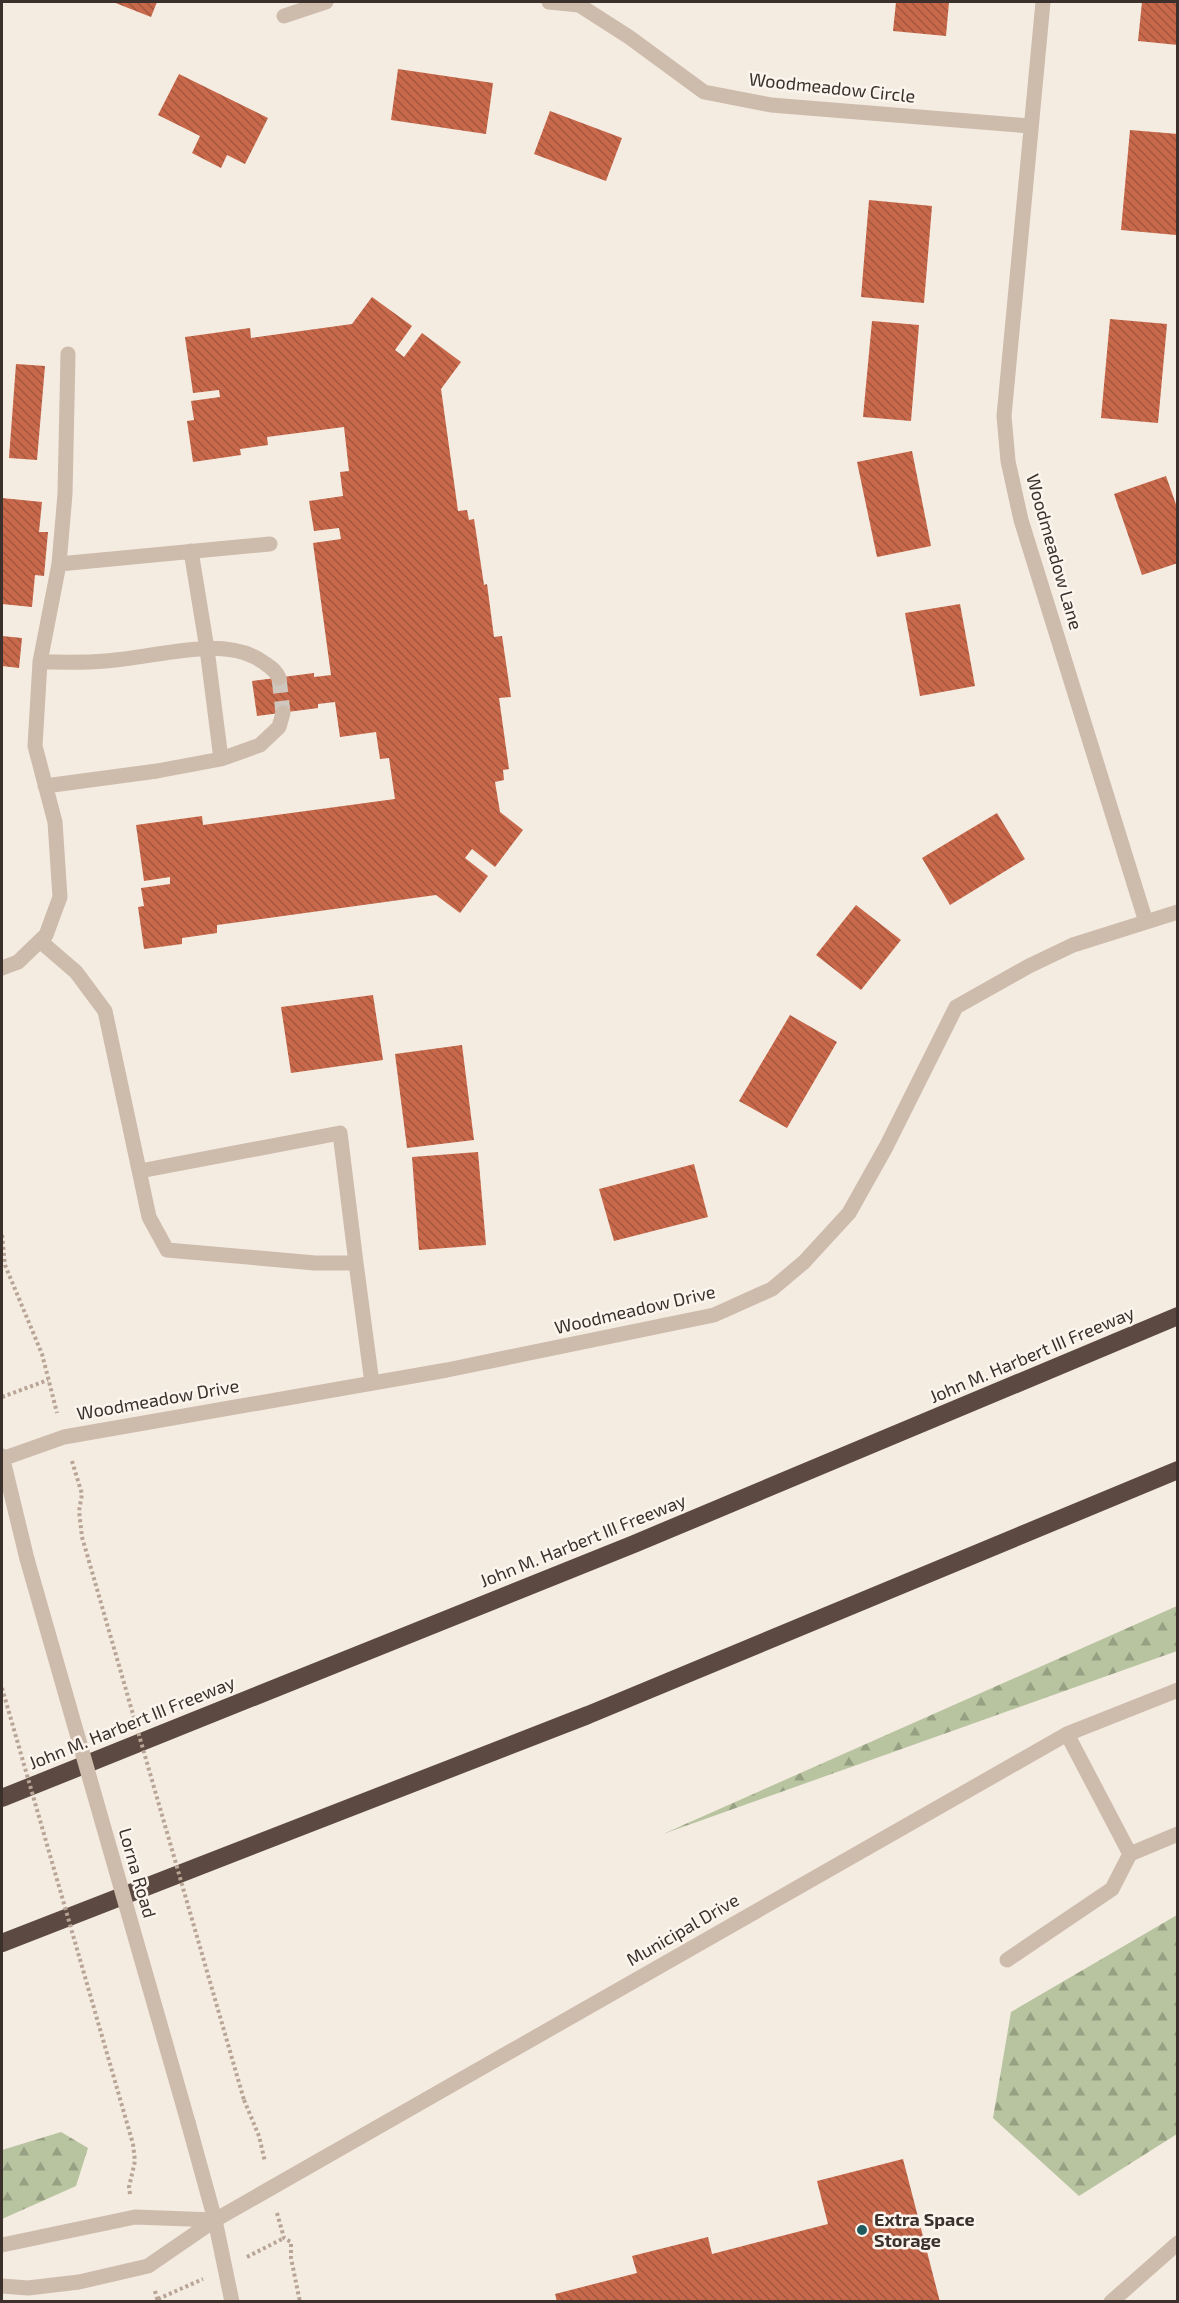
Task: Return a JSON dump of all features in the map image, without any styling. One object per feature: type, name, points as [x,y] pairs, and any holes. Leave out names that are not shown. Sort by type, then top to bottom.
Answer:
[{"type":"highway","name":"John M. Harbert III Freeway","points":[[2,1798],[634,1544],[1178,1316]]},
{"type":"highway","points":[[2,1943],[588,1715],[1178,1470]]},
{"type":"street","points":[[284,16],[326,2]]},
{"type":"street","name":"Woodmeadow Circle","points":[[549,2],[579,5],[629,37],[704,92],[771,105],[1030,126]]},
{"type":"street","name":"Woodmeadow Lane","points":[[1043,2],[1004,416],[1008,461],[1021,520],[1146,922]]},
{"type":"street","points":[[2,968],[18,962],[46,935],[60,897],[55,822],[35,746],[40,662],[59,564],[65,494],[68,354]]},
{"type":"street","points":[[59,564],[270,544]]},
{"type":"street","points":[[191,551],[207,649],[221,759]]},
{"type":"street","points":[[40,662],[106,662],[207,649],[234,649],[258,658],[277,672],[279,678]]},
{"type":"street","points":[[45,786],[157,771],[221,759],[260,745],[279,727],[283,713]]},
{"type":"street","name":"Woodmeadow Drive","points":[[2,1458],[64,1437],[459,1367],[714,1316],[772,1289],[804,1262],[849,1213],[886,1147],[956,1007],[1029,966],[1073,945],[1178,912]]},
{"type":"street","points":[[40,941],[76,972],[105,1011],[149,1217],[166,1250],[315,1263],[356,1263]]},
{"type":"street","points":[[140,1171],[340,1133],[372,1383]]},
{"type":"street","name":"Lorna Road","points":[[2,1458],[27,1559],[215,2220],[232,2301]]},
{"type":"street","name":"Municipal Drive","points":[[2,2286],[30,2295],[148,2266],[215,2220],[1067,1734],[1178,1690]]},
{"type":"street","points":[[1067,1734],[1130,1854]]},
{"type":"street","points":[[1007,1960],[1112,1889],[1130,1854],[1178,1834]]},
{"type":"street","points":[[2,2245],[135,2217],[215,2220]]},
{"type":"street","points":[[1111,2301],[1178,2243]]},
{"type":"path","points":[[2,1234],[5,1265],[42,1354],[82,1494],[79,1511],[82,1537],[244,2100]]},
{"type":"path","points":[[2,1397],[48,1380]]},
{"type":"path","points":[[2,1688],[133,2144]]},
{"type":"green space","points":[[1177,1606],[1177,1651],[663,1834]]},
{"type":"green space","points":[[1177,1915],[1177,2134],[1079,2196],[993,2118],[1011,2012]]},
{"type":"green space","points":[[61,2132],[88,2148],[76,2186],[2,2219],[2,2150]]},
{"type":"building","points":[[113,2],[157,2],[151,17]]},
{"type":"building","points":[[896,2],[949,2],[946,36],[893,31]]},
{"type":"building","points":[[1142,2],[1178,2],[1178,45],[1138,41]]},
{"type":"building","points":[[398,69],[493,83],[486,134],[391,120]]},
{"type":"building","points":[[179,74],[268,118],[245,164],[227,155],[221,168],[192,153],[200,136],[158,115]]},
{"type":"building","points":[[550,111],[622,138],[606,181],[534,154]]},
{"type":"building","points":[[1130,130],[1178,134],[1176,235],[1121,230]]},
{"type":"building","points":[[869,200],[932,206],[924,303],[861,297]]},
{"type":"building","points":[[372,297],[412,326],[395,350],[404,357],[422,333],[461,362],[441,389],[458,511],[467,510],[469,520],[474,519],[484,585],[487,584],[494,637],[502,636],[511,697],[499,698],[509,769],[503,770],[504,780],[495,782],[500,812],[523,830],[495,867],[472,849],[465,858],[488,876],[460,913],[436,895],[217,925],[217,933],[182,938],[182,944],[144,949],[138,907],[144,906],[141,888],[170,884],[170,877],[144,881],[136,825],[202,816],[203,825],[395,799],[389,758],[380,759],[376,732],[340,737],[335,702],[318,704],[318,708],[257,716],[252,681],[314,673],[314,677],[331,675],[313,543],[341,539],[339,528],[314,531],[309,501],[343,496],[340,472],[349,471],[344,427],[267,437],[268,445],[240,449],[241,455],[193,462],[187,421],[194,420],[191,401],[220,397],[219,390],[193,393],[185,337],[250,328],[251,338],[352,324]]},
{"type":"building","points":[[1110,319],[1167,324],[1158,423],[1101,418]]},
{"type":"building","points":[[872,321],[919,325],[911,421],[863,417]]},
{"type":"building","points":[[16,364],[45,366],[37,460],[9,458]]},
{"type":"building","points":[[912,451],[931,546],[877,557],[857,462]]},
{"type":"building","points":[[1166,476],[1178,510],[1178,563],[1142,575],[1114,494]]},
{"type":"building","points":[[2,498],[42,502],[39,532],[48,532],[44,576],[35,575],[32,607],[2,604]]},
{"type":"building","points":[[960,604],[975,686],[920,696],[905,613]]},
{"type":"building","points":[[2,636],[22,638],[19,668],[2,666]]},
{"type":"building","points":[[997,813],[1025,859],[950,905],[922,858]]},
{"type":"building","points":[[856,905],[901,940],[861,990],[816,955]]},
{"type":"building","points":[[373,995],[383,1060],[291,1073],[281,1007]]},
{"type":"building","points":[[790,1015],[837,1042],[787,1128],[739,1101]]},
{"type":"building","points":[[462,1045],[474,1140],[407,1148],[395,1054]]},
{"type":"building","points":[[478,1152],[486,1245],[419,1250],[412,1157]]},
{"type":"building","points":[[694,1164],[708,1217],[614,1241],[599,1189]]},
{"type":"building","name":"Extra Space Storage","points":[[903,2159],[940,2302],[557,2302],[555,2294],[637,2273],[632,2256],[708,2237],[712,2254],[828,2224],[817,2181]]},
{"type":"tunnel","points":[[279,678],[283,713]]},
{"type":"place","name":"Extra Space Storage","points":[[862,2230]]}]
